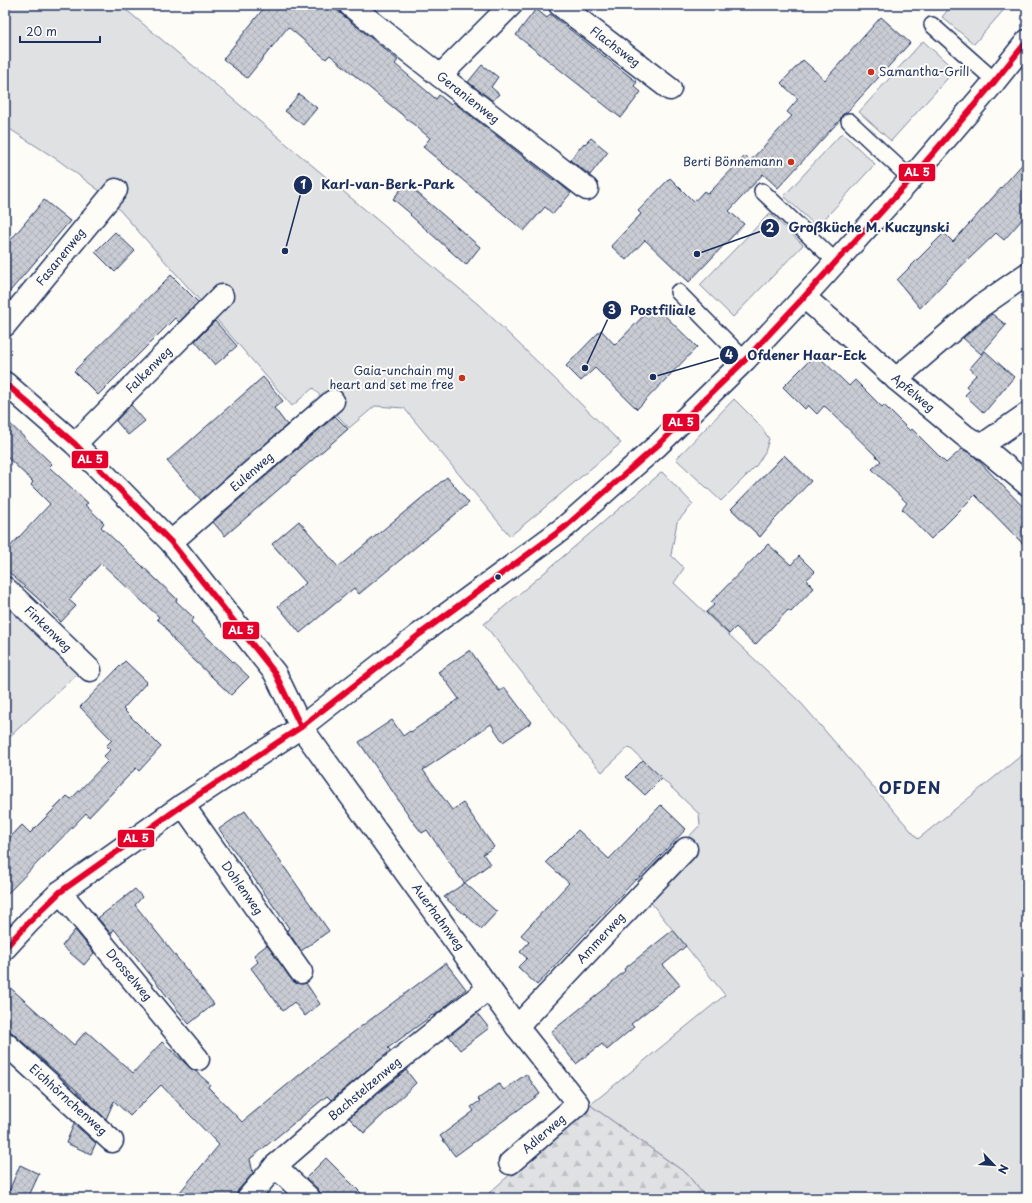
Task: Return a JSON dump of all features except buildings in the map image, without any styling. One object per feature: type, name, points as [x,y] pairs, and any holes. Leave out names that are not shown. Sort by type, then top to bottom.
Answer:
[{"type":"street","name":"Geranienweg","points":[[350,5],[587,189]]},
{"type":"street","points":[[440,76],[510,5]]},
{"type":"street","name":"Flachsweg","points":[[560,5],[670,89]]},
{"type":"street","points":[[5,948],[60,892],[183,805],[301,727],[420,634],[565,527],[658,445],[745,360],[912,180],[1027,41]]},
{"type":"street","name":"Fasanenweg","points":[[5,325],[116,190]]},
{"type":"street","points":[[896,379],[981,306],[1027,274]]},
{"type":"street","name":"Falkenweg","points":[[75,444],[222,296]]},
{"type":"street","name":"Apfelweg","points":[[804,297],[848,334],[896,379],[1027,484]]},
{"type":"street","name":"Auerhahnweg","points":[[5,383],[75,444],[171,542],[275,673],[301,727],[517,1027],[578,1104]]},
{"type":"street","name":"Eulenweg","points":[[171,542],[333,401]]},
{"type":"street","points":[[973,441],[1027,414]]},
{"type":"street","name":"Finkenweg","points":[[5,588],[90,670]]},
{"type":"street","name":"Dohlenweg","points":[[183,805],[301,972]]},
{"type":"street","name":"Ammerweg","points":[[517,1027],[686,849]]},
{"type":"street","name":"Drosselweg","points":[[60,892],[198,1059]]},
{"type":"street","name":"Bachstelzenweg","points":[[248,1198],[275,1166],[375,1079],[489,988]]},
{"type":"street","name":"Eichhörnchenweg","points":[[5,1043],[112,1141]]},
{"type":"street","name":"Adlerweg","points":[[510,1163],[578,1104]]},
{"type":"street","points":[[275,1166],[308,1198]]},
{"type":"lane","points":[[932,25],[995,81]]},
{"type":"lane","points":[[849,121],[912,180]]},
{"type":"lane","points":[[762,191],[836,262]]},
{"type":"lane","points":[[678,292],[745,360]]},
{"type":"green space","points":[[5,5],[118,5],[130,13],[479,305],[621,443],[510,536],[404,408],[375,406],[349,428],[313,388],[292,406],[108,197],[58,160],[5,126]]},
{"type":"green space","points":[[952,5],[1008,5],[974,44],[942,17]]},
{"type":"green space","points":[[923,41],[955,70],[891,141],[859,112]]},
{"type":"green space","points":[[842,133],[875,164],[817,227],[784,196]]},
{"type":"green space","points":[[770,213],[803,245],[733,317],[700,285]]},
{"type":"green space","points":[[734,399],[761,426],[769,439],[765,452],[756,466],[721,501],[676,459]]},
{"type":"green space","points":[[662,472],[693,504],[677,522],[671,555],[684,568],[674,583],[802,704],[918,839],[1027,751],[1027,1198],[706,1198],[687,1174],[590,1105],[725,995],[648,899],[681,845],[700,825],[699,814],[629,747],[602,772],[583,751],[484,624]]},
{"type":"green space","points":[[15,606],[82,669],[5,741],[5,619]]},
{"type":"green space","points":[[590,1105],[687,1174],[706,1198],[483,1198]]},
{"type":"transit line","points":[[5,948],[60,892],[183,805],[301,727],[420,634],[565,527],[658,445],[745,360],[804,297],[911,179],[995,81],[1027,41]]},
{"type":"transit line","points":[[5,383],[75,444],[171,542],[275,673],[301,727]]},
{"type":"place","name":"Samantha-Grill","points":[[871,72]]},
{"type":"place","name":"Berti Bönnemann","points":[[791,162]]},
{"type":"place","name":"Karl-van-Berk-Park","points":[[285,251]]},
{"type":"place","name":"Großküche M. Kuczynski","points":[[697,254]]},
{"type":"place","name":"Postfiliale","points":[[585,368]]},
{"type":"place","name":"Ofdener Haar-Eck","points":[[653,377]]},
{"type":"place","name":"Gaia-unchain my heart and set me free","points":[[462,378]]},
{"type":"district","name":"OFDEN","points":[[910,788]]}]
